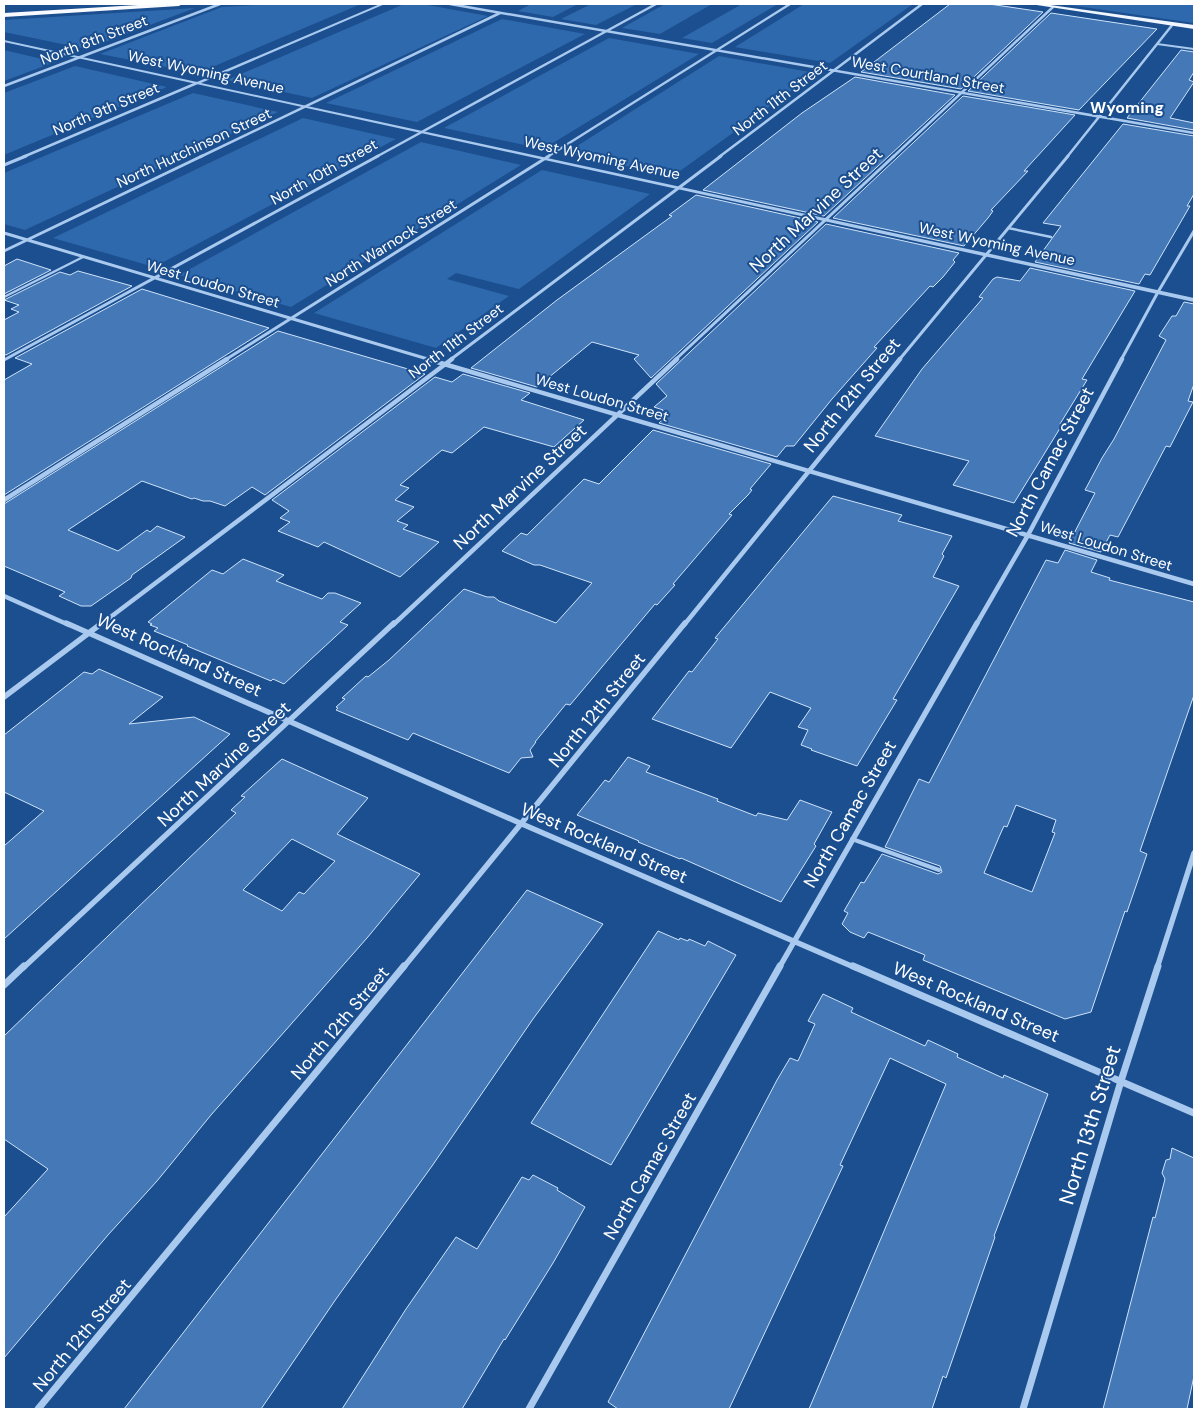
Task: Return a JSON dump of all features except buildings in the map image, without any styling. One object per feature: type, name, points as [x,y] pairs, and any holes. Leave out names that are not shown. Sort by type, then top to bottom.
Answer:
[{"type":"highway","points":[[4,8],[70,4]]},
{"type":"highway","points":[[4,15],[178,4]]},
{"type":"main road","points":[[1033,4],[1194,27]]},
{"type":"street","name":"North 8th Street","points":[[4,86],[220,4]]},
{"type":"street","name":"North 9th Street","points":[[4,165],[383,4]]},
{"type":"street","name":"West Courtland Street","points":[[450,4],[1194,133]]},
{"type":"street","name":"North 10th Street","points":[[4,360],[656,4]]},
{"type":"street","name":"North Warnock Street","points":[[4,500],[790,4]]},
{"type":"street","name":"North 11th Street","points":[[4,696],[922,4]]},
{"type":"street","name":"North Marvine Street","points":[[4,986],[1053,7]]},
{"type":"street","name":"North Hutchinson Street","points":[[4,251],[307,107],[501,12]]},
{"type":"street","name":"North 12th Street","points":[[38,1409],[522,824],[1173,24]]},
{"type":"street","name":"West Wyoming Avenue","points":[[4,42],[680,187],[1194,300]]},
{"type":"street","name":"North Camac Street","points":[[529,1409],[852,840],[1028,535],[1158,292],[1194,231]]},
{"type":"street","name":"West Loudon Street","points":[[4,233],[153,279],[1194,584]]},
{"type":"street","name":"West Rockland Street","points":[[4,596],[522,824],[1194,1113]]},
{"type":"street","name":"North 13th Street","points":[[1023,1409],[1121,1081],[1194,853]]},
{"type":"lane","points":[[1157,44],[1194,49]]},
{"type":"lane","points":[[1008,228],[1051,237]]},
{"type":"lane","points":[[4,297],[83,257]]},
{"type":"lane","points":[[852,840],[939,870]]},
{"type":"shaded area","points":[[275,4],[361,4],[198,73],[100,54],[222,7]]},
{"type":"shaded area","points":[[404,4],[422,4],[488,16],[312,98],[227,80]]},
{"type":"shaded area","points":[[531,4],[578,4],[553,17],[518,11]]},
{"type":"shaded area","points":[[591,4],[637,4],[596,25],[561,19]]},
{"type":"shaded area","points":[[665,4],[712,4],[660,34],[622,28]]},
{"type":"shaded area","points":[[742,4],[778,4],[712,43],[682,38]]},
{"type":"shaded area","points":[[804,4],[913,4],[830,63],[735,47]]},
{"type":"shaded area","points":[[1063,4],[1194,4],[1194,23]]},
{"type":"shaded area","points":[[195,8],[86,49],[4,32],[4,20]]},
{"type":"shaded area","points":[[502,19],[585,34],[417,122],[326,103]]},
{"type":"shaded area","points":[[609,38],[699,54],[543,149],[444,128]]},
{"type":"shaded area","points":[[4,50],[55,62],[4,81]]},
{"type":"shaded area","points":[[719,56],[816,73],[673,176],[566,153]]},
{"type":"shaded area","points":[[75,66],[167,87],[4,155],[4,93]]},
{"type":"shaded area","points":[[193,93],[278,112],[25,230],[4,224],[4,173]]},
{"type":"shaded area","points":[[303,118],[396,139],[154,267],[53,238]]},
{"type":"shaded area","points":[[421,142],[521,165],[291,307],[179,275]]},
{"type":"shaded area","points":[[542,170],[650,194],[519,289],[456,273],[447,279],[509,296],[436,348],[314,313]]},
{"type":"district","name":"Wyoming","points":[[1127,107]]}]
